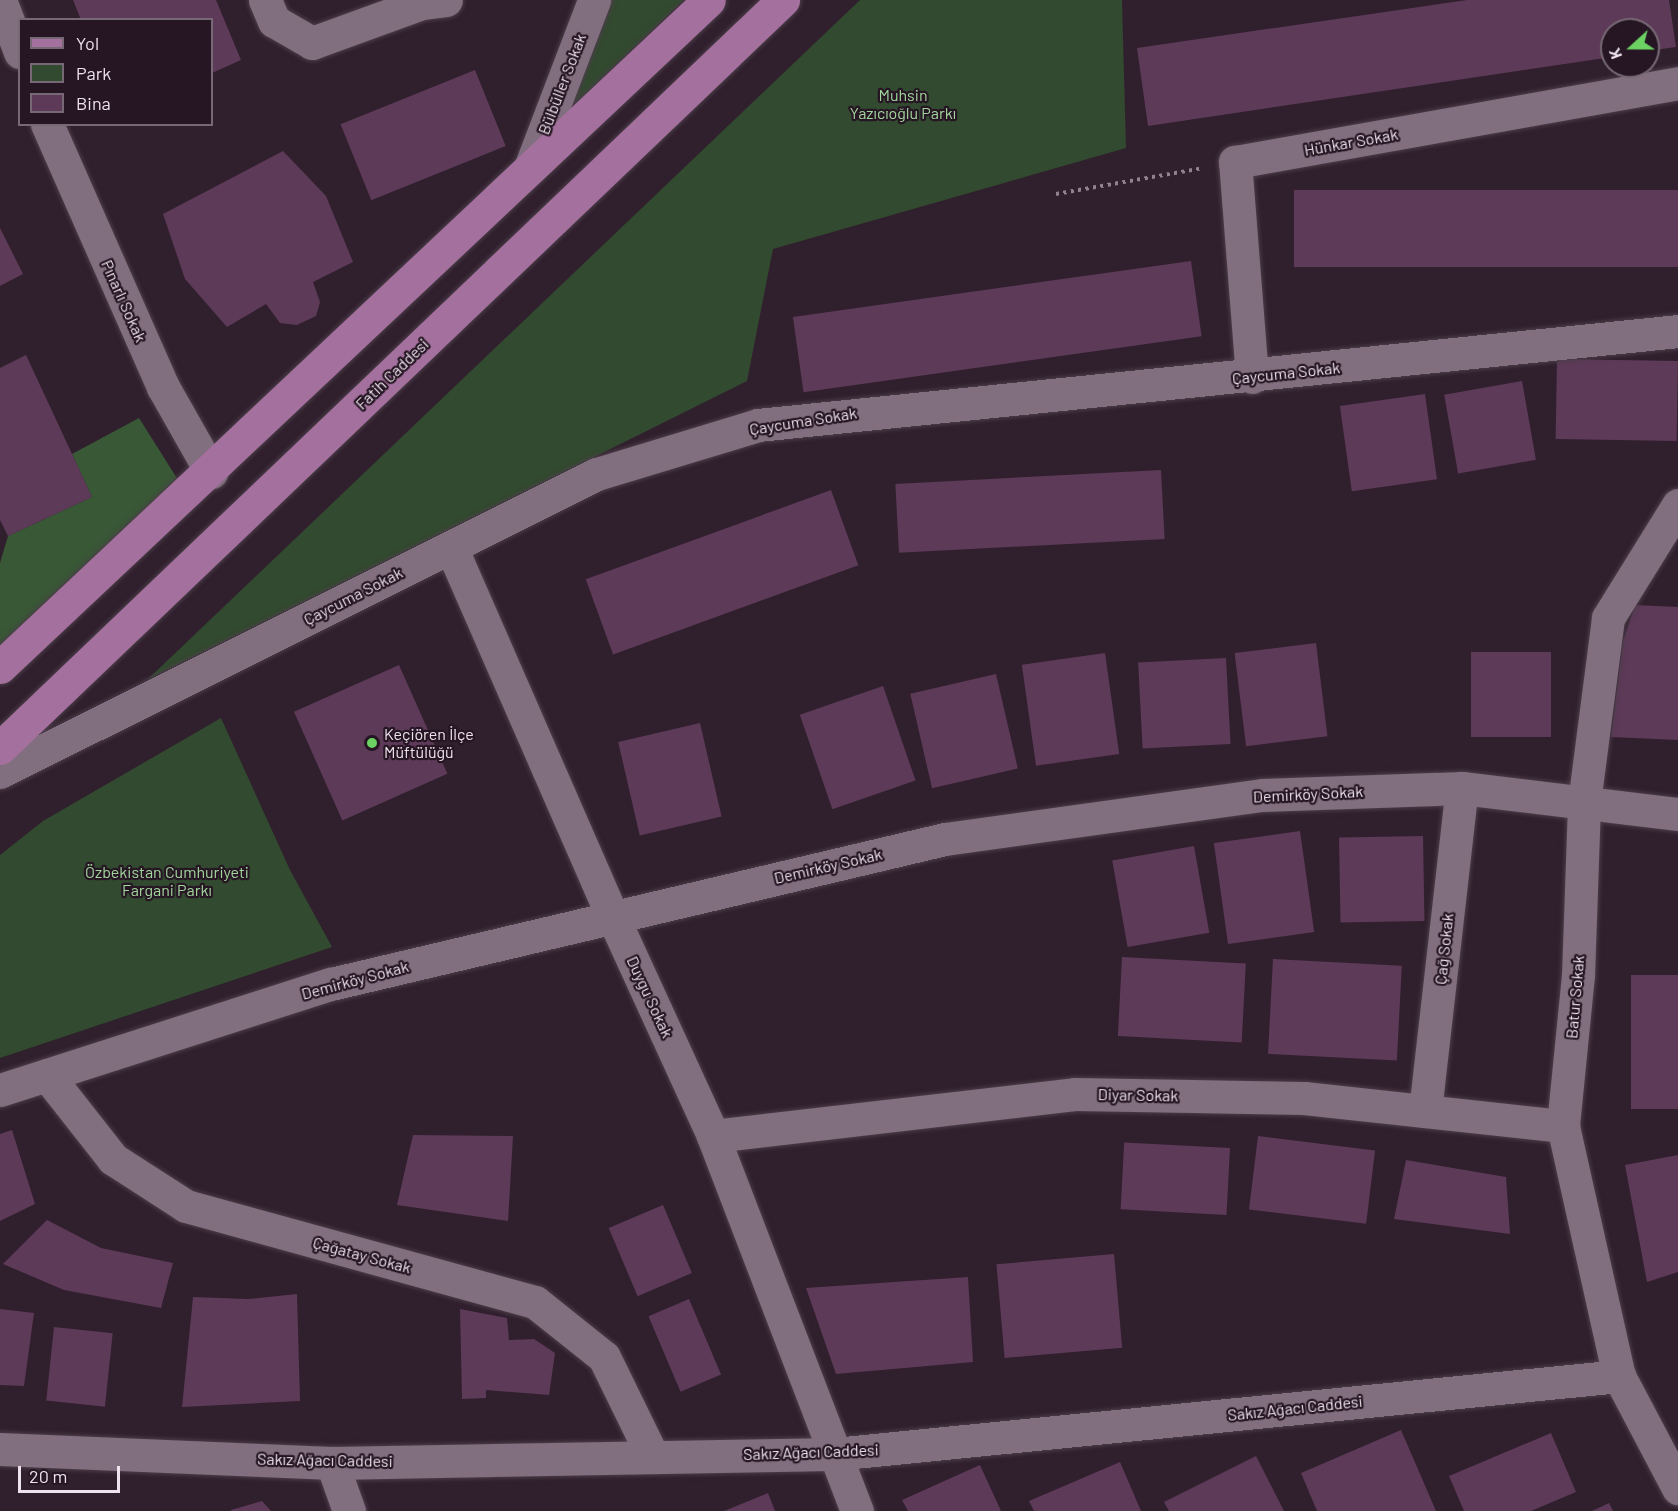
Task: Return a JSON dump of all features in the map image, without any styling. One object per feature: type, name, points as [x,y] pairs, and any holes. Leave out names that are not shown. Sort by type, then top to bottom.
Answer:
[{"type":"main road","points":[[0,667],[211,472],[709,0]]},
{"type":"main road","name":"Fatih Caddesi","points":[[0,748],[783,0]]},
{"type":"street","points":[[0,0],[18,47]]},
{"type":"street","points":[[266,0],[274,21],[312,43],[422,3],[446,0]]},
{"type":"street","name":"Bülbüller Sokak","points":[[530,168],[594,0]]},
{"type":"street","name":"Hünkar Sokak","points":[[1235,162],[1678,83]]},
{"type":"street","name":"Pınarlı Sokak","points":[[47,126],[163,387],[211,472]]},
{"type":"street","points":[[1235,162],[1252,377]]},
{"type":"street","name":"Çaycuma Sokak","points":[[0,772],[597,474],[758,425],[888,408],[1252,377],[1678,331]]},
{"type":"street","name":"Batur Sokak","points":[[1677,507],[1608,618],[1584,804],[1578,975],[1563,1126],[1619,1376],[1678,1488]]},
{"type":"street","name":"Duygu Sokak","points":[[451,547],[612,915],[713,1136],[857,1511]]},
{"type":"street","name":"Demirköy Sokak","points":[[0,1090],[331,984],[612,915],[945,839],[1262,795],[1462,788],[1678,814]]},
{"type":"street","name":"Çağ Sokak","points":[[1425,1111],[1462,788]]},
{"type":"street","name":"Çağatay Sokak","points":[[47,1075],[112,1159],[186,1206],[535,1302],[604,1357],[652,1455]]},
{"type":"street","name":"Diyar Sokak","points":[[713,1136],[1075,1094],[1304,1098],[1563,1126]]},
{"type":"street","name":"Sakız Ağacı Caddesi","points":[[0,1449],[332,1463],[652,1455],[834,1454],[1619,1376]]},
{"type":"street","points":[[332,1463],[349,1511]]},
{"type":"path","points":[[1056,194],[1235,162]]},
{"type":"green space","points":[[593,0],[684,0],[573,106]]},
{"type":"green space","name":"Muhsin Yazıcıoğlu Parkı","points":[[860,0],[1122,0],[1126,148],[773,249],[747,381],[147,680]]},
{"type":"green space","points":[[139,418],[180,483],[0,648],[0,563],[8,536],[92,497],[72,454]]},
{"type":"green space","name":"Özbekistan Cumhuriyeti Fargani Parkı","points":[[221,718],[290,870],[332,947],[0,1058],[0,855],[43,821]]},
{"type":"building","points":[[73,0],[216,0],[241,60],[213,73],[213,18],[80,18]]},
{"type":"building","points":[[1467,0],[1669,0],[1676,47],[1660,49],[1660,18],[1600,18],[1600,59],[1148,126],[1137,48]]},
{"type":"building","points":[[475,70],[506,146],[371,200],[341,124]]},
{"type":"building","points":[[283,151],[326,196],[353,262],[313,282],[320,302],[316,316],[297,325],[280,323],[266,304],[227,327],[185,279],[163,214]]},
{"type":"building","points":[[1294,190],[1678,190],[1678,267],[1294,267]]},
{"type":"building","points":[[0,228],[23,274],[0,286]]},
{"type":"building","points":[[1191,261],[1202,336],[803,392],[793,317]]},
{"type":"building","points":[[26,355],[92,497],[8,536],[0,520],[0,368]]},
{"type":"building","points":[[1557,359],[1678,361],[1677,441],[1556,439]]},
{"type":"building","points":[[1522,381],[1536,460],[1458,474],[1444,395]]},
{"type":"building","points":[[1425,394],[1437,479],[1352,491],[1340,406]]},
{"type":"building","points":[[1161,470],[1165,539],[899,553],[895,484]]},
{"type":"building","points":[[831,490],[858,565],[613,654],[586,579]]},
{"type":"building","points":[[1635,605],[1678,607],[1678,740],[1611,737],[1623,641]]},
{"type":"building","points":[[1316,643],[1327,736],[1246,746],[1235,653]]},
{"type":"building","points":[[1471,652],[1551,652],[1551,737],[1471,737]]},
{"type":"building","points":[[1105,653],[1119,754],[1036,766],[1022,665]]},
{"type":"building","points":[[1226,658],[1231,744],[1143,748],[1138,663]]},
{"type":"building","name":"Keçiören İlçe Müftülüğü","points":[[399,665],[447,774],[342,820],[294,712]]},
{"type":"building","points":[[996,674],[1018,769],[932,788],[910,694]]},
{"type":"building","points":[[883,686],[916,781],[832,809],[800,715]]},
{"type":"building","points":[[700,723],[722,817],[640,835],[618,742]]},
{"type":"building","points":[[1300,831],[1314,932],[1228,944],[1214,843]]},
{"type":"building","points":[[1423,836],[1424,921],[1340,922],[1339,837]]},
{"type":"building","points":[[1194,846],[1209,933],[1128,947],[1112,860]]},
{"type":"building","points":[[1122,957],[1246,963],[1242,1042],[1118,1036]]},
{"type":"building","points":[[1273,959],[1402,966],[1397,1061],[1268,1054]]},
{"type":"building","points":[[1631,975],[1678,975],[1678,1109],[1631,1109]]},
{"type":"building","points":[[12,1130],[35,1204],[0,1221],[0,1134]]},
{"type":"building","points":[[413,1135],[513,1136],[508,1221],[397,1205]]},
{"type":"building","points":[[1258,1136],[1375,1150],[1366,1224],[1249,1209]]},
{"type":"building","points":[[1124,1142],[1230,1148],[1226,1215],[1121,1209]]},
{"type":"building","points":[[1678,1155],[1678,1272],[1647,1282],[1625,1165]]},
{"type":"building","points":[[1406,1160],[1506,1177],[1510,1234],[1394,1219]]},
{"type":"building","points":[[663,1205],[692,1273],[638,1296],[609,1228]]},
{"type":"building","points":[[47,1220],[101,1248],[173,1263],[161,1308],[64,1290],[3,1264]]},
{"type":"building","points":[[1114,1254],[1122,1348],[1005,1358],[996,1264]]},
{"type":"building","points":[[968,1277],[973,1362],[836,1374],[806,1288]]},
{"type":"building","points":[[297,1294],[300,1401],[182,1407],[193,1297],[248,1299]]},
{"type":"building","points":[[689,1299],[721,1374],[681,1392],[648,1316]]},
{"type":"building","points":[[0,1309],[34,1313],[24,1386],[0,1385]]},
{"type":"building","points":[[460,1309],[507,1318],[509,1340],[534,1339],[555,1353],[549,1395],[486,1390],[486,1398],[462,1399]]},
{"type":"building","points":[[54,1327],[113,1333],[105,1407],[46,1401]]},
{"type":"building","points":[[1401,1430],[1436,1511],[1317,1511],[1301,1473]]},
{"type":"building","points":[[1551,1433],[1576,1492],[1531,1511],[1464,1511],[1449,1476]]},
{"type":"building","points":[[1256,1456],[1284,1511],[1169,1511],[1164,1502]]},
{"type":"building","points":[[1120,1462],[1141,1511],[1034,1511],[1029,1501]]},
{"type":"building","points":[[980,1465],[1001,1511],[908,1511],[902,1500]]},
{"type":"building","points":[[768,1493],[775,1511],[724,1511]]},
{"type":"building","points":[[262,1501],[271,1511],[231,1511],[231,1510]]},
{"type":"building","points":[[1609,1503],[1613,1511],[1592,1511]]},
{"type":"place","name":"Keçiören İlçe Müftülüğü","points":[[372,743]]}]
